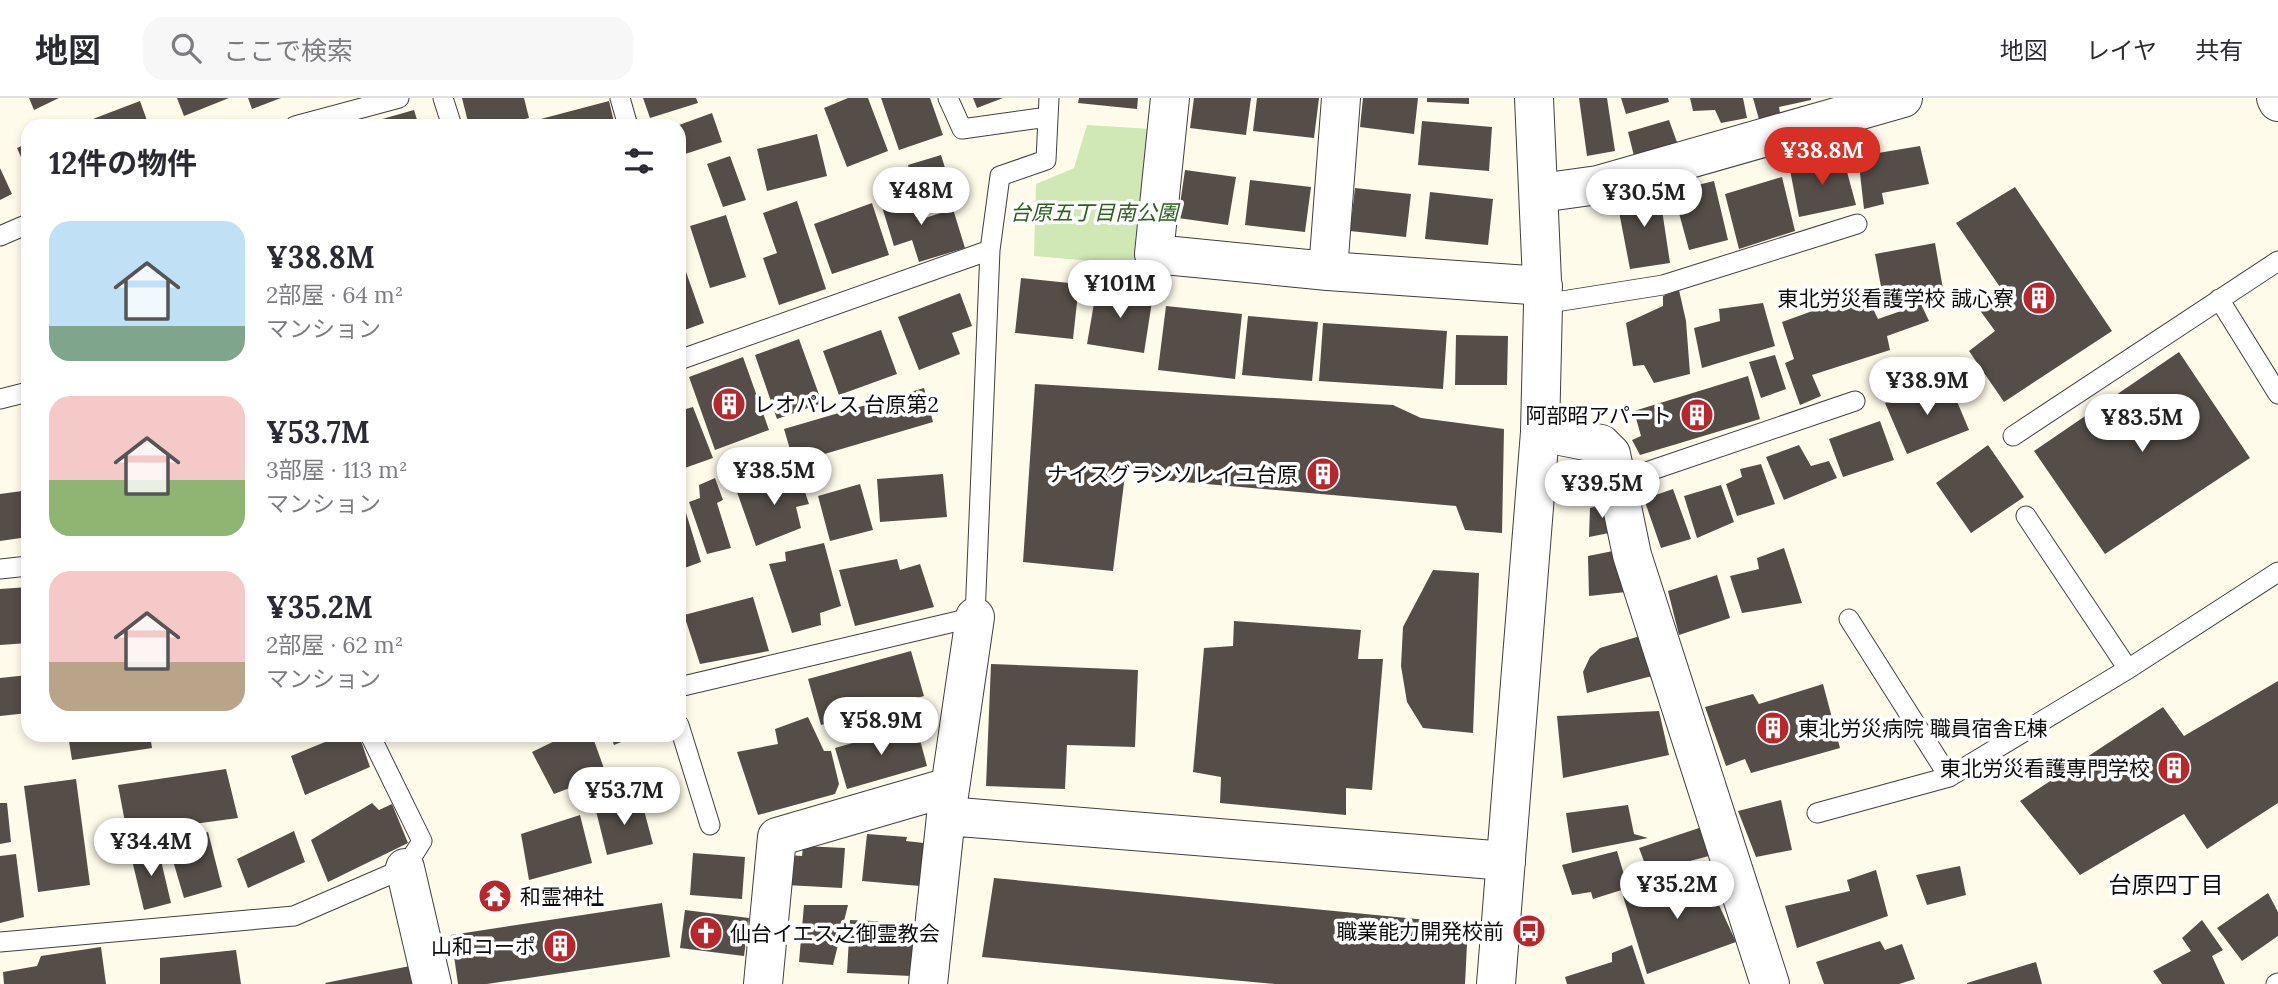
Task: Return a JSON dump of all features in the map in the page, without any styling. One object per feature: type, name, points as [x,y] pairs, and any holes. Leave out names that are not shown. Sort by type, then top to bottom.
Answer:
[{"type":"street","points":[[1170,98],[1154,254],[1543,295]]},
{"type":"street","points":[[1328,271],[1341,98]]},
{"type":"street","points":[[1496,984],[1540,432],[1543,295],[1534,98]]},
{"type":"street","points":[[1540,193],[1598,186],[1903,98]]},
{"type":"street","points":[[1540,432],[1601,444],[1611,454],[1633,555],[1770,984]]},
{"type":"street","points":[[928,984],[947,801],[975,617]]},
{"type":"street","points":[[763,984],[777,836],[947,801],[1506,861]]},
{"type":"street","points":[[405,868],[432,984]]},
{"type":"lane","points":[[321,119],[400,98]]},
{"type":"lane","points":[[443,98],[450,119]]},
{"type":"lane","points":[[620,98],[626,119]]},
{"type":"lane","points":[[686,685],[975,617],[990,250],[1000,176],[1046,160],[1048,107],[962,129],[948,98]]},
{"type":"lane","points":[[1543,295],[1663,285],[1857,224]]},
{"type":"lane","points":[[0,236],[21,227]]},
{"type":"lane","points":[[686,358],[990,250]]},
{"type":"lane","points":[[2013,436],[2278,261]]},
{"type":"lane","points":[[2219,299],[2278,394]]},
{"type":"lane","points":[[0,399],[21,394]]},
{"type":"lane","points":[[1617,482],[1855,401]]},
{"type":"lane","points":[[2025,516],[2128,669]]},
{"type":"lane","points":[[0,569],[21,567]]},
{"type":"lane","points":[[1818,813],[1949,777],[2128,669],[2278,572]]},
{"type":"lane","points":[[1849,619],[1949,777]]},
{"type":"lane","points":[[0,942],[294,916],[405,868],[422,841],[373,742]]},
{"type":"lane","points":[[684,742],[710,825]]},
{"type":"green space","name":"台原五丁目南公園","points":[[1087,125],[1152,129],[1139,265],[1034,256],[1036,184],[1074,168]]},
{"type":"building","points":[[29,98],[59,98],[34,110]]},
{"type":"building","points":[[177,98],[229,98],[184,116]]},
{"type":"building","points":[[248,98],[281,98],[252,109]]},
{"type":"building","points":[[462,98],[524,98],[529,118],[525,119],[467,119]]},
{"type":"building","points":[[643,98],[696,98],[698,103],[650,118]]},
{"type":"building","points":[[848,98],[868,98],[888,151],[847,167],[824,108]]},
{"type":"building","points":[[881,98],[930,98],[943,135],[899,150]]},
{"type":"building","points":[[973,98],[1003,98],[977,108]]},
{"type":"building","points":[[1079,98],[1138,98],[1137,109],[1078,103]]},
{"type":"building","points":[[1194,98],[1251,98],[1246,135],[1190,128]]},
{"type":"building","points":[[1257,98],[1319,98],[1314,138],[1253,131]]},
{"type":"building","points":[[1363,98],[1418,98],[1414,134],[1360,127]]},
{"type":"building","points":[[1427,98],[1469,98],[1469,104],[1427,102]]},
{"type":"building","points":[[1579,98],[1607,98],[1615,151],[1587,156]]},
{"type":"building","points":[[1621,98],[1668,98],[1669,102],[1626,114]]},
{"type":"building","points":[[1690,98],[1743,98],[1747,118],[1721,123],[1715,110],[1693,111]]},
{"type":"building","points":[[1753,98],[1811,100],[1779,107],[1781,118],[1760,123]]},
{"type":"building","points":[[140,101],[146,119],[93,119]]},
{"type":"building","points":[[609,101],[613,119],[541,119]]},
{"type":"building","points":[[414,110],[417,119],[382,119]]},
{"type":"building","points":[[712,113],[722,142],[686,154],[686,122]]},
{"type":"building","points":[[1669,120],[1678,145],[1635,160],[1628,132]]},
{"type":"building","points":[[1422,121],[1492,127],[1489,171],[1418,165]]},
{"type":"building","points":[[817,134],[827,176],[767,191],[757,149]]},
{"type":"building","points":[[1920,146],[1929,184],[1882,193],[1884,204],[1864,209],[1859,165],[1875,163],[1872,154]]},
{"type":"building","points":[[941,155],[956,203],[923,213],[908,165]]},
{"type":"building","points":[[730,156],[746,200],[723,207],[707,164]]},
{"type":"building","points":[[1843,157],[1856,205],[1799,217],[1790,170]]},
{"type":"building","points":[[0,168],[12,194],[0,200]]},
{"type":"building","points":[[1185,170],[1236,177],[1228,225],[1178,218]]},
{"type":"building","points":[[1782,177],[1795,231],[1739,249],[1725,194]]},
{"type":"building","points":[[1250,180],[1311,187],[1305,232],[1245,225]]},
{"type":"building","points":[[1714,181],[1728,240],[1689,250],[1673,191]]},
{"type":"building","points":[[909,187],[919,220],[953,209],[965,248],[919,262],[912,240],[894,246],[879,197]]},
{"type":"building","name":"東北労災看護学校 誠心寮","points":[[2015,187],[2112,331],[2004,402],[1969,351],[1995,331],[1976,305],[2002,290],[1956,223]]},
{"type":"building","points":[[1355,188],[1411,194],[1406,237],[1350,231]]},
{"type":"building","points":[[1659,190],[1670,263],[1630,269],[1616,196]]},
{"type":"building","points":[[1430,192],[1493,199],[1488,245],[1425,239]]},
{"type":"building","points":[[797,201],[826,289],[779,305],[763,258],[777,253],[763,213]]},
{"type":"building","points":[[872,203],[889,255],[832,274],[814,224]]},
{"type":"building","points":[[726,215],[746,277],[710,288],[690,226]]},
{"type":"building","points":[[1935,243],[1943,289],[1884,303],[1875,254]]},
{"type":"building","points":[[686,272],[704,323],[686,329]]},
{"type":"building","points":[[1021,278],[1079,284],[1073,339],[1015,333]]},
{"type":"building","points":[[1097,286],[1153,295],[1144,353],[1087,344]]},
{"type":"building","points":[[1679,290],[1686,321],[1690,374],[1654,383],[1644,365],[1633,366],[1626,323],[1663,306],[1663,296]]},
{"type":"building","points":[[1865,292],[1878,319],[1921,304],[1929,321],[1887,336],[1890,350],[1812,375],[1821,396],[1800,405],[1785,363],[1794,359],[1782,322]]},
{"type":"building","points":[[960,293],[972,326],[952,333],[960,354],[919,370],[898,317]]},
{"type":"building","points":[[1763,303],[1775,346],[1702,368],[1694,328],[1720,321],[1719,309]]},
{"type":"building","points":[[1166,306],[1242,314],[1235,379],[1158,370]]},
{"type":"building","points":[[1248,316],[1318,322],[1312,381],[1242,375]]},
{"type":"building","points":[[1323,323],[1447,331],[1443,389],[1319,381]]},
{"type":"building","points":[[881,330],[897,374],[839,395],[823,351]]},
{"type":"building","points":[[1456,335],[1508,336],[1507,385],[1455,385]]},
{"type":"building","points":[[799,339],[822,403],[777,419],[755,355]]},
{"type":"building","points":[[2179,352],[2250,458],[2105,554],[2034,451]]},
{"type":"building","points":[[1775,355],[1786,389],[1761,398],[1749,362]]},
{"type":"building","name":"レオパレス 台原第2","points":[[743,357],[769,430],[715,450],[689,377]]},
{"type":"building","name":"阿部昭アパート","points":[[1748,376],[1760,419],[1640,455],[1632,440],[1641,436],[1634,411]]},
{"type":"building","points":[[1948,380],[1969,430],[1907,454],[1885,403]]},
{"type":"building","name":"ナイスグランソレイユ台原","points":[[1035,384],[1393,405],[1421,418],[1504,429],[1502,533],[1465,530],[1456,506],[1161,480],[1126,467],[1113,571],[1023,562]]},
{"type":"building","points":[[924,388],[933,422],[794,463],[784,429]]},
{"type":"building","points":[[693,407],[713,458],[686,468],[686,409]]},
{"type":"building","points":[[1880,421],[1894,460],[1843,477],[1829,439]]},
{"type":"building","points":[[1799,445],[1811,466],[1829,461],[1837,478],[1784,500],[1766,457]]},
{"type":"building","points":[[1988,445],[2024,497],[1971,533],[1936,483]]},
{"type":"building","points":[[1761,464],[1775,504],[1737,516],[1726,484],[1742,477],[1740,469]]},
{"type":"building","points":[[798,471],[809,504],[796,507],[801,528],[756,546],[737,492]]},
{"type":"building","points":[[943,474],[947,517],[880,522],[877,479]]},
{"type":"building","points":[[715,478],[723,500],[717,503],[731,548],[707,554],[689,502],[700,498],[699,485]]},
{"type":"building","points":[[860,484],[873,530],[830,541],[818,496]]},
{"type":"building","points":[[1721,485],[1734,522],[1697,538],[1684,496]]},
{"type":"building","points":[[1673,489],[1691,539],[1661,548],[1644,499]]},
{"type":"building","points":[[21,491],[21,538],[0,541],[0,494]]},
{"type":"building","points":[[1615,502],[1614,532],[1589,537],[1590,508]]},
{"type":"building","points":[[686,513],[701,562],[686,567]]},
{"type":"building","points":[[824,543],[841,606],[820,613],[821,625],[792,633],[769,564],[786,561],[785,552]]},
{"type":"building","points":[[1784,548],[1802,603],[1742,613],[1730,576],[1759,569],[1757,558]]},
{"type":"building","points":[[1618,550],[1626,592],[1589,596],[1588,556]]},
{"type":"building","points":[[897,559],[900,570],[920,564],[934,607],[855,626],[839,570]]},
{"type":"building","points":[[1433,570],[1479,573],[1473,733],[1423,728],[1407,702],[1401,666],[1403,627]]},
{"type":"building","points":[[1717,575],[1730,618],[1679,635],[1668,591]]},
{"type":"building","points":[[21,588],[21,644],[0,645],[0,589]]},
{"type":"building","points":[[753,597],[769,651],[700,664],[686,614]]},
{"type":"building","points":[[1234,621],[1361,630],[1358,659],[1383,659],[1372,790],[1346,788],[1346,815],[1220,803],[1221,777],[1193,772],[1204,648],[1233,646]]},
{"type":"building","points":[[1640,636],[1652,676],[1587,693],[1583,672],[1590,657],[1600,648]]},
{"type":"building","points":[[911,651],[924,696],[821,725],[808,679]]},
{"type":"building","points":[[991,664],[1138,670],[1135,747],[1067,745],[1065,789],[986,786]]},
{"type":"building","points":[[21,676],[21,714],[0,716],[0,678]]},
{"type":"building","name":"東北労災看護専門学校","points":[[2278,681],[2278,803],[2207,849],[2184,814],[2080,875],[2020,801],[2163,707],[2184,736]]},
{"type":"building","name":"東北労災病院 職員宿舎E棟","points":[[1823,684],[1840,748],[1751,773],[1745,759],[1726,766],[1705,707],[1753,694],[1759,704]]},
{"type":"building","points":[[1659,711],[1669,755],[1563,778],[1557,716]]},
{"type":"building","points":[[808,717],[824,751],[831,751],[839,784],[835,794],[758,815],[737,752],[778,744],[775,729]]},
{"type":"building","points":[[916,725],[927,766],[847,789],[835,748]]},
{"type":"building","points":[[69,742],[151,742],[152,748],[72,760]]},
{"type":"building","points":[[325,742],[361,742],[370,767],[305,795],[291,756]]},
{"type":"building","points":[[553,742],[595,742],[606,774],[554,794],[532,752]]},
{"type":"building","points":[[226,769],[238,818],[127,833],[118,785]]},
{"type":"building","points":[[76,779],[90,885],[38,892],[24,786]]},
{"type":"building","points":[[641,799],[653,844],[607,855],[596,811]]},
{"type":"building","points":[[1781,800],[1792,850],[1756,857],[1738,811]]},
{"type":"building","points":[[0,803],[7,803],[11,842],[0,844]]},
{"type":"building","points":[[372,803],[379,810],[392,804],[408,843],[328,882],[311,840]]},
{"type":"building","points":[[1628,805],[1634,834],[1648,838],[1572,853],[1566,813]]},
{"type":"building","points":[[580,815],[592,863],[529,880],[521,834]]},
{"type":"building","points":[[1702,827],[1709,856],[1648,872],[1639,848]]},
{"type":"building","points":[[294,831],[305,862],[248,888],[237,859]]},
{"type":"building","points":[[208,832],[222,887],[184,898],[168,844]]},
{"type":"building","points":[[867,834],[907,837],[906,841],[924,843],[920,886],[862,881]]},
{"type":"building","points":[[803,846],[845,848],[842,888],[786,885],[788,855],[802,856]]},
{"type":"building","points":[[158,848],[171,903],[144,910],[130,852]]},
{"type":"building","points":[[1617,851],[1628,888],[1593,899],[1591,892],[1572,895],[1562,865]]},
{"type":"building","points":[[693,853],[745,857],[742,899],[690,895]]},
{"type":"building","points":[[16,854],[24,917],[0,923],[0,856]]},
{"type":"building","points":[[1960,866],[1966,895],[1927,905],[1916,875]]},
{"type":"building","points":[[1702,868],[1736,942],[1647,974],[1623,896]]},
{"type":"building","points":[[1876,870],[1888,916],[1797,948],[1785,906],[1850,891],[1847,880]]},
{"type":"building","points":[[994,878],[1468,924],[1465,984],[1275,984],[982,957]]},
{"type":"building","points":[[2268,893],[2278,912],[2278,936],[2242,961],[2217,928]]},
{"type":"building","name":"山和コーポ","points":[[662,903],[670,957],[487,984],[458,984],[451,935]]},
{"type":"building","points":[[804,905],[848,905],[833,965],[799,962]]},
{"type":"building","points":[[685,910],[749,918],[744,956],[680,948]]},
{"type":"building","points":[[850,920],[921,923],[911,976],[847,973]]},
{"type":"building","points":[[2202,920],[2223,950],[2212,956],[2225,984],[2162,984],[2153,971],[2191,951],[2182,938]]},
{"type":"building","points":[[1880,941],[1885,950],[1902,944],[1915,979],[1899,984],[1824,984],[1816,962]]},
{"type":"building","points":[[1632,945],[1645,984],[1567,984],[1565,977],[1612,962],[1612,953]]},
{"type":"building","points":[[101,947],[106,984],[4,984],[3,972],[37,966],[41,956]]},
{"type":"building","points":[[236,950],[241,984],[160,984],[160,958]]},
{"type":"building","points":[[2036,962],[2042,984],[1967,984],[1967,983]]},
{"type":"building","points":[[415,965],[419,984],[325,983]]},
{"type":"place","name":"東北労災看護学校 誠心寮","points":[[2039,298]]},
{"type":"place","name":"レオパレス 台原第2","points":[[729,404]]},
{"type":"place","name":"阿部昭アパート","points":[[1697,415]]},
{"type":"place","name":"ナイスグランソレイユ台原","points":[[1323,474]]},
{"type":"place","name":"東北労災病院 職員宿舎E棟","points":[[1773,728]]},
{"type":"place","name":"東北労災看護専門学校","points":[[2174,768]]},
{"type":"place","name":"和霊神社","points":[[495,896]]},
{"type":"place","name":"職業能力開発校前","points":[[1529,931]]},
{"type":"place","name":"仙台イエス之御霊教会","points":[[706,933]]},
{"type":"place","name":"山和コーポ","points":[[560,946]]},
{"type":"district","name":"台原四丁目","points":[[2166,884]]}]
